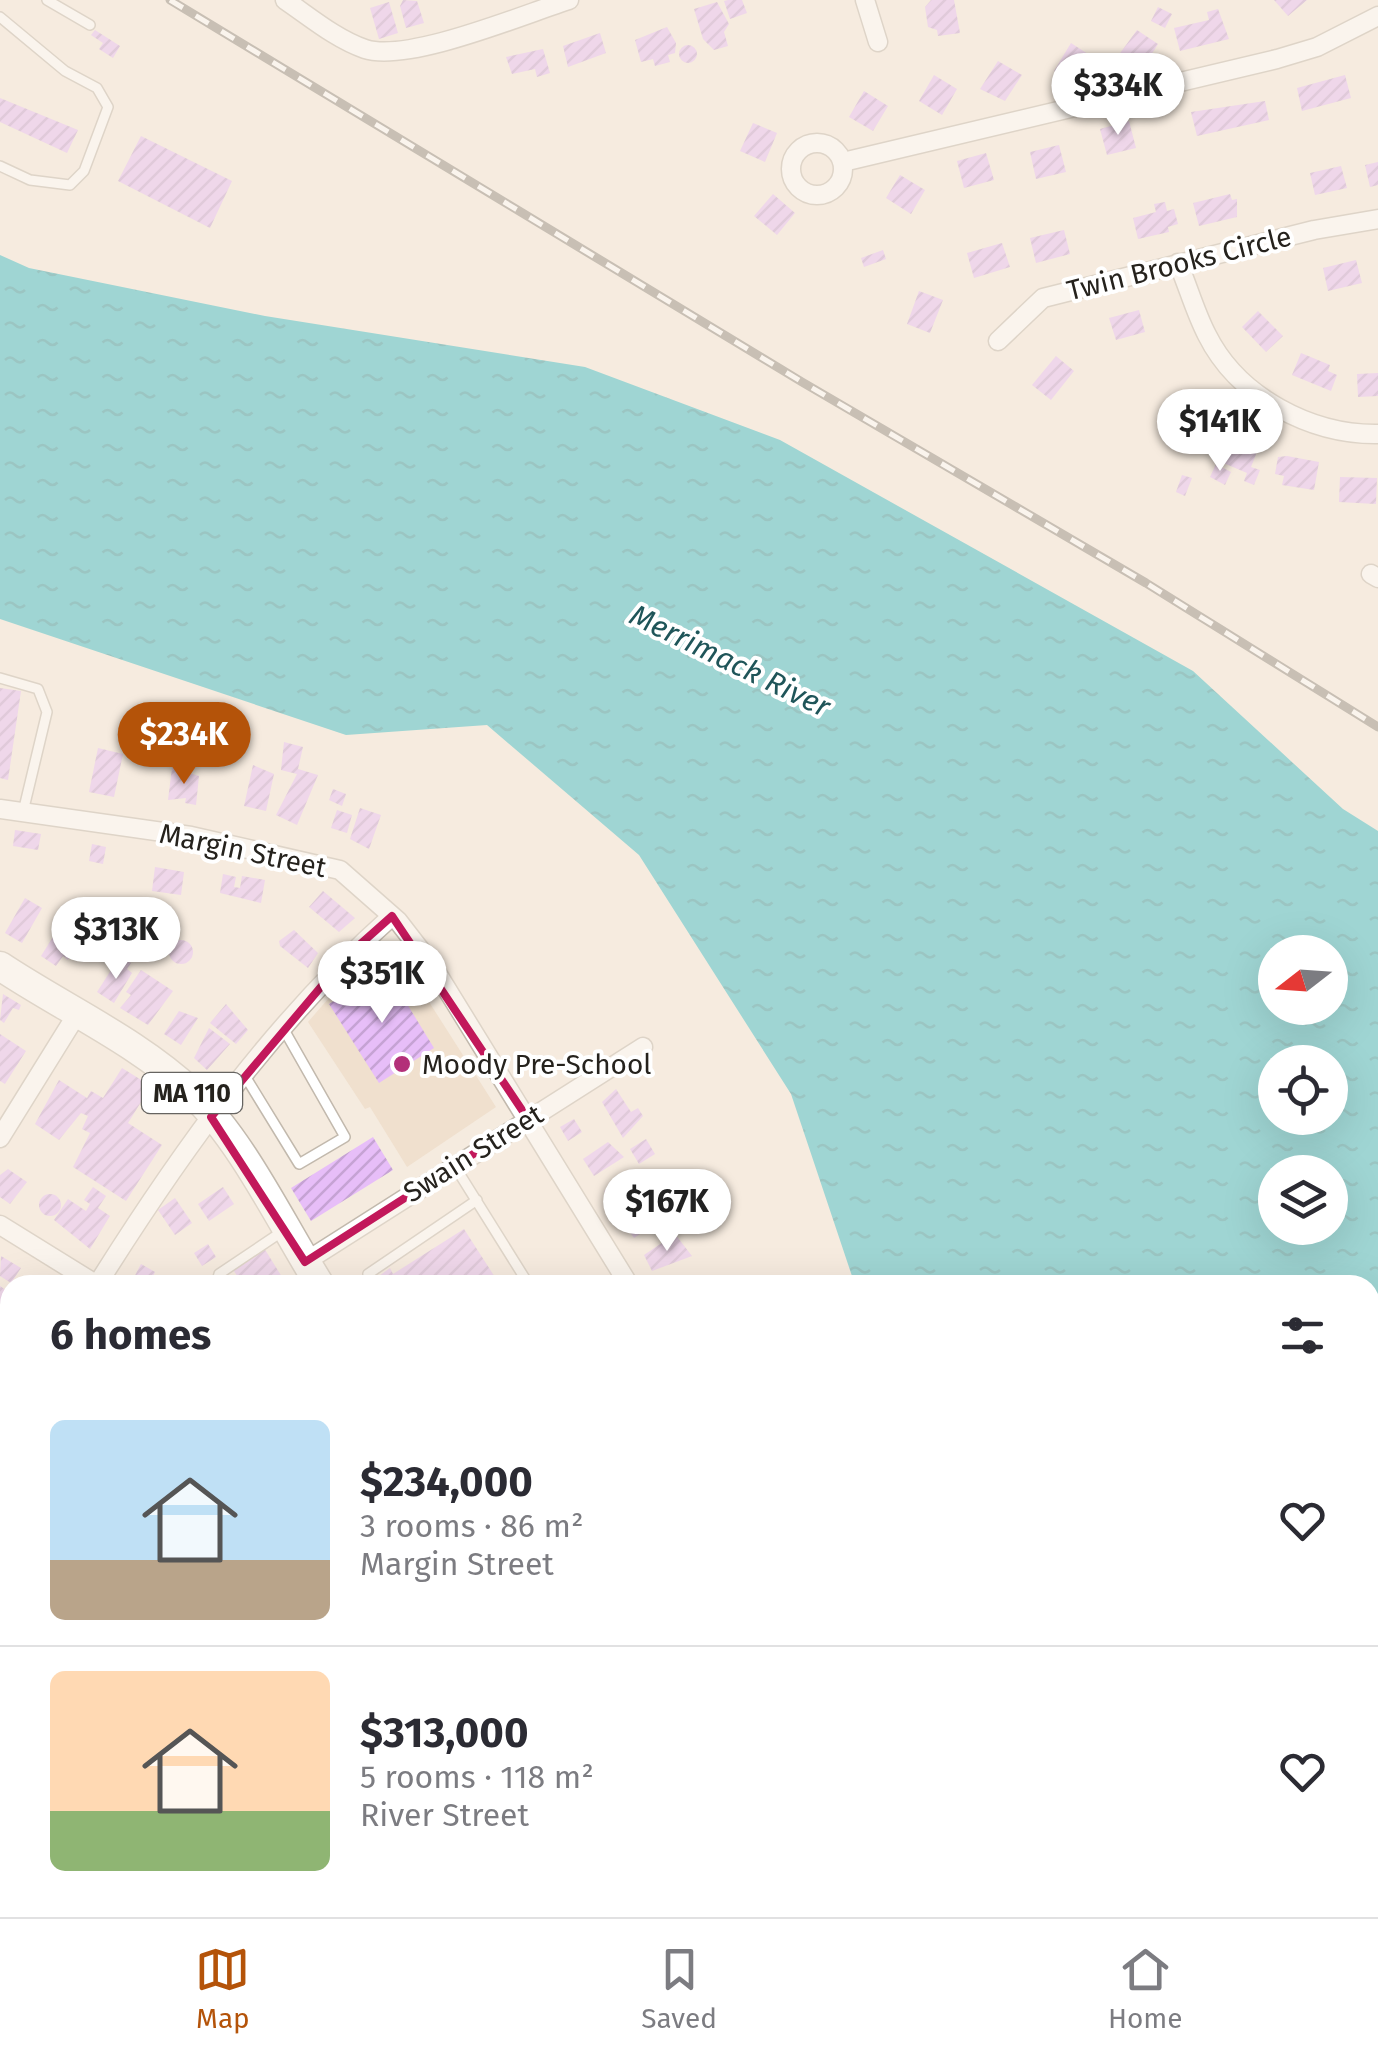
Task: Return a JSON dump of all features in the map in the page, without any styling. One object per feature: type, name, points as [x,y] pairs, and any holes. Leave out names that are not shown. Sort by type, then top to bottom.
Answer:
[{"type":"main road","name":"MA 110","points":[[0,966],[146,1056],[194,1095],[313,1273]]},
{"type":"street","points":[[285,0],[333,32],[382,52],[441,44],[569,0]]},
{"type":"street","points":[[865,0],[878,42]]},
{"type":"street","points":[[843,162],[1287,56],[1317,47],[1378,16]]},
{"type":"street","name":"Twin Brooks Circle","points":[[998,340],[1042,298],[1378,219]]},
{"type":"street","points":[[1178,263],[1207,336],[1229,368],[1261,396],[1301,420],[1332,432],[1378,434]]},
{"type":"street","name":"Margin Street","points":[[0,810],[192,836],[340,870],[392,916],[432,965],[623,1275]]},
{"type":"street","points":[[104,1275],[244,1074],[347,956],[392,916]]},
{"type":"street","points":[[0,1138],[77,1014]]},
{"type":"street","name":"Swain Street","points":[[313,1273],[454,1165],[643,1048]]},
{"type":"street","points":[[0,1224],[81,1275]]},
{"type":"lane","points":[[48,0],[90,25]]},
{"type":"lane","points":[[0,16],[65,71],[97,88],[108,107],[84,171],[70,185],[30,180],[0,166]]},
{"type":"lane","points":[[0,678],[38,688],[47,712],[23,814]]},
{"type":"lane","points":[[244,1074],[300,1164],[345,1137],[283,1028]]},
{"type":"lane","points":[[454,1165],[523,1275]]},
{"type":"lane","points":[[369,1275],[476,1200]]},
{"type":"lane","points":[[219,1275],[285,1229]]},
{"type":"highlighted area","points":[[392,916],[528,1119],[305,1262],[211,1117],[347,956]]},
{"type":"shaded area","name":"Moody Pre-School","points":[[387,943],[396,950],[496,1107],[407,1167],[370,1107],[365,1109],[308,1022],[376,944]]},
{"type":"water","name":"Merrimack River","points":[[0,255],[29,268],[265,316],[585,367],[780,440],[1193,671],[1343,809],[1378,831],[1378,1275],[852,1275],[791,1094],[639,855],[487,725],[346,735],[0,619]]},
{"type":"building","points":[[403,0],[417,1],[424,23],[406,28],[400,6]]},
{"type":"building","points":[[742,0],[747,13],[730,19],[724,1]]},
{"type":"building","points":[[931,0],[954,0],[960,33],[938,36],[937,30],[928,27],[925,7]]},
{"type":"building","points":[[1274,0],[1307,0],[1288,16]]},
{"type":"building","points":[[389,2],[398,33],[379,39],[370,8]]},
{"type":"building","points":[[717,2],[729,24],[724,32],[728,46],[714,50],[703,39],[694,9]]},
{"type":"building","points":[[1158,7],[1172,14],[1165,28],[1151,21]]},
{"type":"building","points":[[1218,9],[1229,39],[1180,51],[1174,28],[1209,20],[1207,12]]},
{"type":"building","points":[[667,27],[676,43],[675,53],[668,55],[670,62],[655,66],[653,59],[641,62],[635,40]]},
{"type":"building","points":[[95,30],[120,46],[113,58],[99,49],[103,43],[91,35]]},
{"type":"building","points":[[1137,30],[1158,44],[1141,71],[1118,56]]},
{"type":"building","points":[[600,33],[606,53],[568,67],[563,46]]},
{"type":"building","points":[[1071,43],[1094,58],[1077,86],[1054,71]]},
{"type":"building","points":[[688,45],[695,47],[695,61],[688,63],[681,61],[679,54],[681,47]]},
{"type":"building","points":[[543,49],[550,73],[537,77],[535,69],[512,74],[506,57]]},
{"type":"building","points":[[998,61],[1022,75],[1005,101],[980,89]]},
{"type":"building","points":[[934,75],[957,89],[942,115],[919,101]]},
{"type":"building","points":[[1345,75],[1351,98],[1302,111],[1297,88]]},
{"type":"building","points":[[864,91],[888,106],[873,131],[849,117]]},
{"type":"building","points":[[0,98],[78,130],[67,153],[0,122]]},
{"type":"building","points":[[1265,101],[1269,120],[1197,136],[1191,112]]},
{"type":"building","points":[[1129,121],[1136,148],[1107,155],[1100,129]]},
{"type":"building","points":[[753,123],[777,133],[765,162],[740,151]]},
{"type":"building","points":[[141,136],[232,181],[210,228],[118,181]]},
{"type":"building","points":[[1059,145],[1066,172],[1036,179],[1030,152]]},
{"type":"building","points":[[986,153],[994,180],[964,188],[957,161]]},
{"type":"building","points":[[1378,162],[1378,185],[1370,187],[1365,165]]},
{"type":"building","points":[[1341,166],[1347,188],[1315,195],[1310,173]]},
{"type":"building","points":[[900,175],[925,190],[911,214],[886,198]]},
{"type":"building","points":[[773,194],[795,213],[777,235],[754,216]]},
{"type":"building","points":[[1230,194],[1232,200],[1237,199],[1237,217],[1199,226],[1193,203]]},
{"type":"building","points":[[1165,202],[1167,211],[1174,209],[1178,224],[1168,227],[1169,232],[1138,239],[1133,218],[1156,212],[1154,204]]},
{"type":"building","points":[[1064,230],[1070,254],[1036,263],[1030,238]]},
{"type":"building","points":[[1002,243],[1010,267],[974,278],[967,253]]},
{"type":"building","points":[[883,250],[886,259],[864,267],[861,258]]},
{"type":"building","points":[[1356,260],[1362,283],[1328,291],[1323,268]]},
{"type":"building","points":[[919,291],[943,300],[930,333],[907,324]]},
{"type":"building","points":[[1139,310],[1145,332],[1116,340],[1109,318]]},
{"type":"building","points":[[1258,311],[1283,336],[1266,352],[1242,327]]},
{"type":"building","points":[[1301,353],[1330,365],[1328,371],[1337,375],[1331,391],[1292,375]]},
{"type":"building","points":[[1056,356],[1074,371],[1051,400],[1032,385]]},
{"type":"building","points":[[1378,373],[1378,396],[1358,397],[1357,374]]},
{"type":"building","points":[[1222,438],[1257,452],[1251,467],[1260,470],[1254,485],[1244,481],[1247,473],[1214,459]]},
{"type":"building","points":[[1278,457],[1319,462],[1314,490],[1282,485],[1284,476],[1275,474]]},
{"type":"building","points":[[1216,464],[1231,472],[1225,485],[1210,477]]},
{"type":"building","points":[[1182,475],[1192,478],[1185,496],[1176,492]]},
{"type":"building","points":[[1340,477],[1377,478],[1376,504],[1339,502]]},
{"type":"building","points":[[0,688],[21,691],[8,780],[0,778]]},
{"type":"building","points":[[128,720],[138,722],[136,738],[125,736]]},
{"type":"building","points":[[284,742],[303,747],[298,769],[318,775],[297,825],[276,815],[297,774],[281,770]]},
{"type":"building","points":[[98,748],[123,754],[114,797],[89,792]]},
{"type":"building","points":[[253,765],[274,774],[266,811],[244,806]]},
{"type":"building","points":[[172,768],[199,776],[196,805],[185,803],[186,798],[168,800]]},
{"type":"building","points":[[333,789],[346,794],[342,806],[329,800]]},
{"type":"building","points":[[360,808],[381,815],[369,849],[350,839]]},
{"type":"building","points":[[337,810],[352,815],[347,833],[331,828]]},
{"type":"building","points":[[15,830],[41,834],[38,850],[13,846]]},
{"type":"building","points":[[92,844],[106,847],[103,864],[89,861]]},
{"type":"building","points":[[155,867],[184,872],[181,895],[152,891]]},
{"type":"building","points":[[223,874],[236,877],[234,887],[240,888],[242,876],[265,880],[261,903],[220,893]]},
{"type":"building","points":[[323,891],[355,918],[339,932],[309,907]]},
{"type":"building","points":[[25,898],[42,908],[22,943],[5,933]]},
{"type":"building","points":[[58,929],[79,936],[68,960],[63,956],[56,966],[41,956]]},
{"type":"building","points":[[294,930],[318,953],[308,968],[280,946],[279,941]]},
{"type":"building","points":[[181,940],[193,952],[181,964],[169,952]]},
{"type":"building","points":[[123,959],[131,963],[127,969],[132,973],[114,1003],[97,992]]},
{"type":"building","points":[[385,968],[434,1048],[379,1083],[329,1004]]},
{"type":"building","points":[[141,970],[173,991],[148,1025],[120,1008],[131,995],[126,992]]},
{"type":"building","points":[[3,994],[21,1005],[19,1010],[13,1008],[4,1023],[0,1020]]},
{"type":"building","points":[[226,1004],[248,1030],[236,1044],[210,1023]]},
{"type":"building","points":[[179,1011],[198,1018],[181,1045],[164,1034]]},
{"type":"building","points":[[209,1028],[230,1044],[207,1070],[194,1058]]},
{"type":"building","points":[[0,1034],[26,1051],[5,1084],[0,1081]]},
{"type":"building","points":[[122,1068],[151,1086],[128,1123],[162,1145],[126,1201],[73,1167],[90,1133],[82,1129],[88,1116],[81,1113],[59,1140],[35,1124],[59,1080],[87,1098],[91,1091],[103,1098]]},
{"type":"building","points":[[616,1089],[631,1112],[638,1108],[643,1116],[623,1138],[602,1102]]},
{"type":"building","points":[[574,1119],[582,1132],[568,1141],[560,1127]]},
{"type":"building","points":[[373,1137],[393,1170],[311,1221],[291,1188]]},
{"type":"building","points":[[646,1139],[655,1154],[639,1164],[630,1149]]},
{"type":"building","points":[[608,1142],[624,1157],[594,1176],[583,1159]]},
{"type":"building","points":[[8,1169],[27,1182],[10,1204],[0,1197],[0,1175]]},
{"type":"building","points":[[630,1176],[639,1191],[613,1206],[604,1191]]},
{"type":"building","points":[[93,1187],[106,1196],[98,1208],[110,1216],[90,1249],[54,1220],[68,1199],[86,1211],[90,1204],[84,1200]]},
{"type":"building","points":[[223,1187],[234,1204],[209,1221],[198,1204]]},
{"type":"building","points":[[50,1194],[58,1197],[58,1213],[50,1216],[42,1213],[39,1205],[42,1197]]},
{"type":"building","points":[[175,1198],[192,1223],[175,1235],[158,1210]]},
{"type":"building","points":[[648,1204],[659,1221],[634,1238],[622,1221]]},
{"type":"building","points":[[464,1229],[494,1275],[380,1275],[390,1268],[393,1274]]},
{"type":"building","points":[[675,1234],[692,1256],[652,1271],[644,1255]]},
{"type":"building","points":[[208,1244],[216,1257],[202,1266],[194,1253]]},
{"type":"building","points":[[264,1248],[281,1275],[237,1275],[232,1268]]},
{"type":"building","points":[[1,1256],[21,1268],[16,1275],[0,1275]]},
{"type":"building","points":[[141,1264],[155,1272],[154,1275],[135,1275]]},
{"type":"railway","points":[[170,0],[802,382],[1146,583],[1378,727]]},
{"type":"place","name":"Moody Pre-School","points":[[402,1064]]}]
